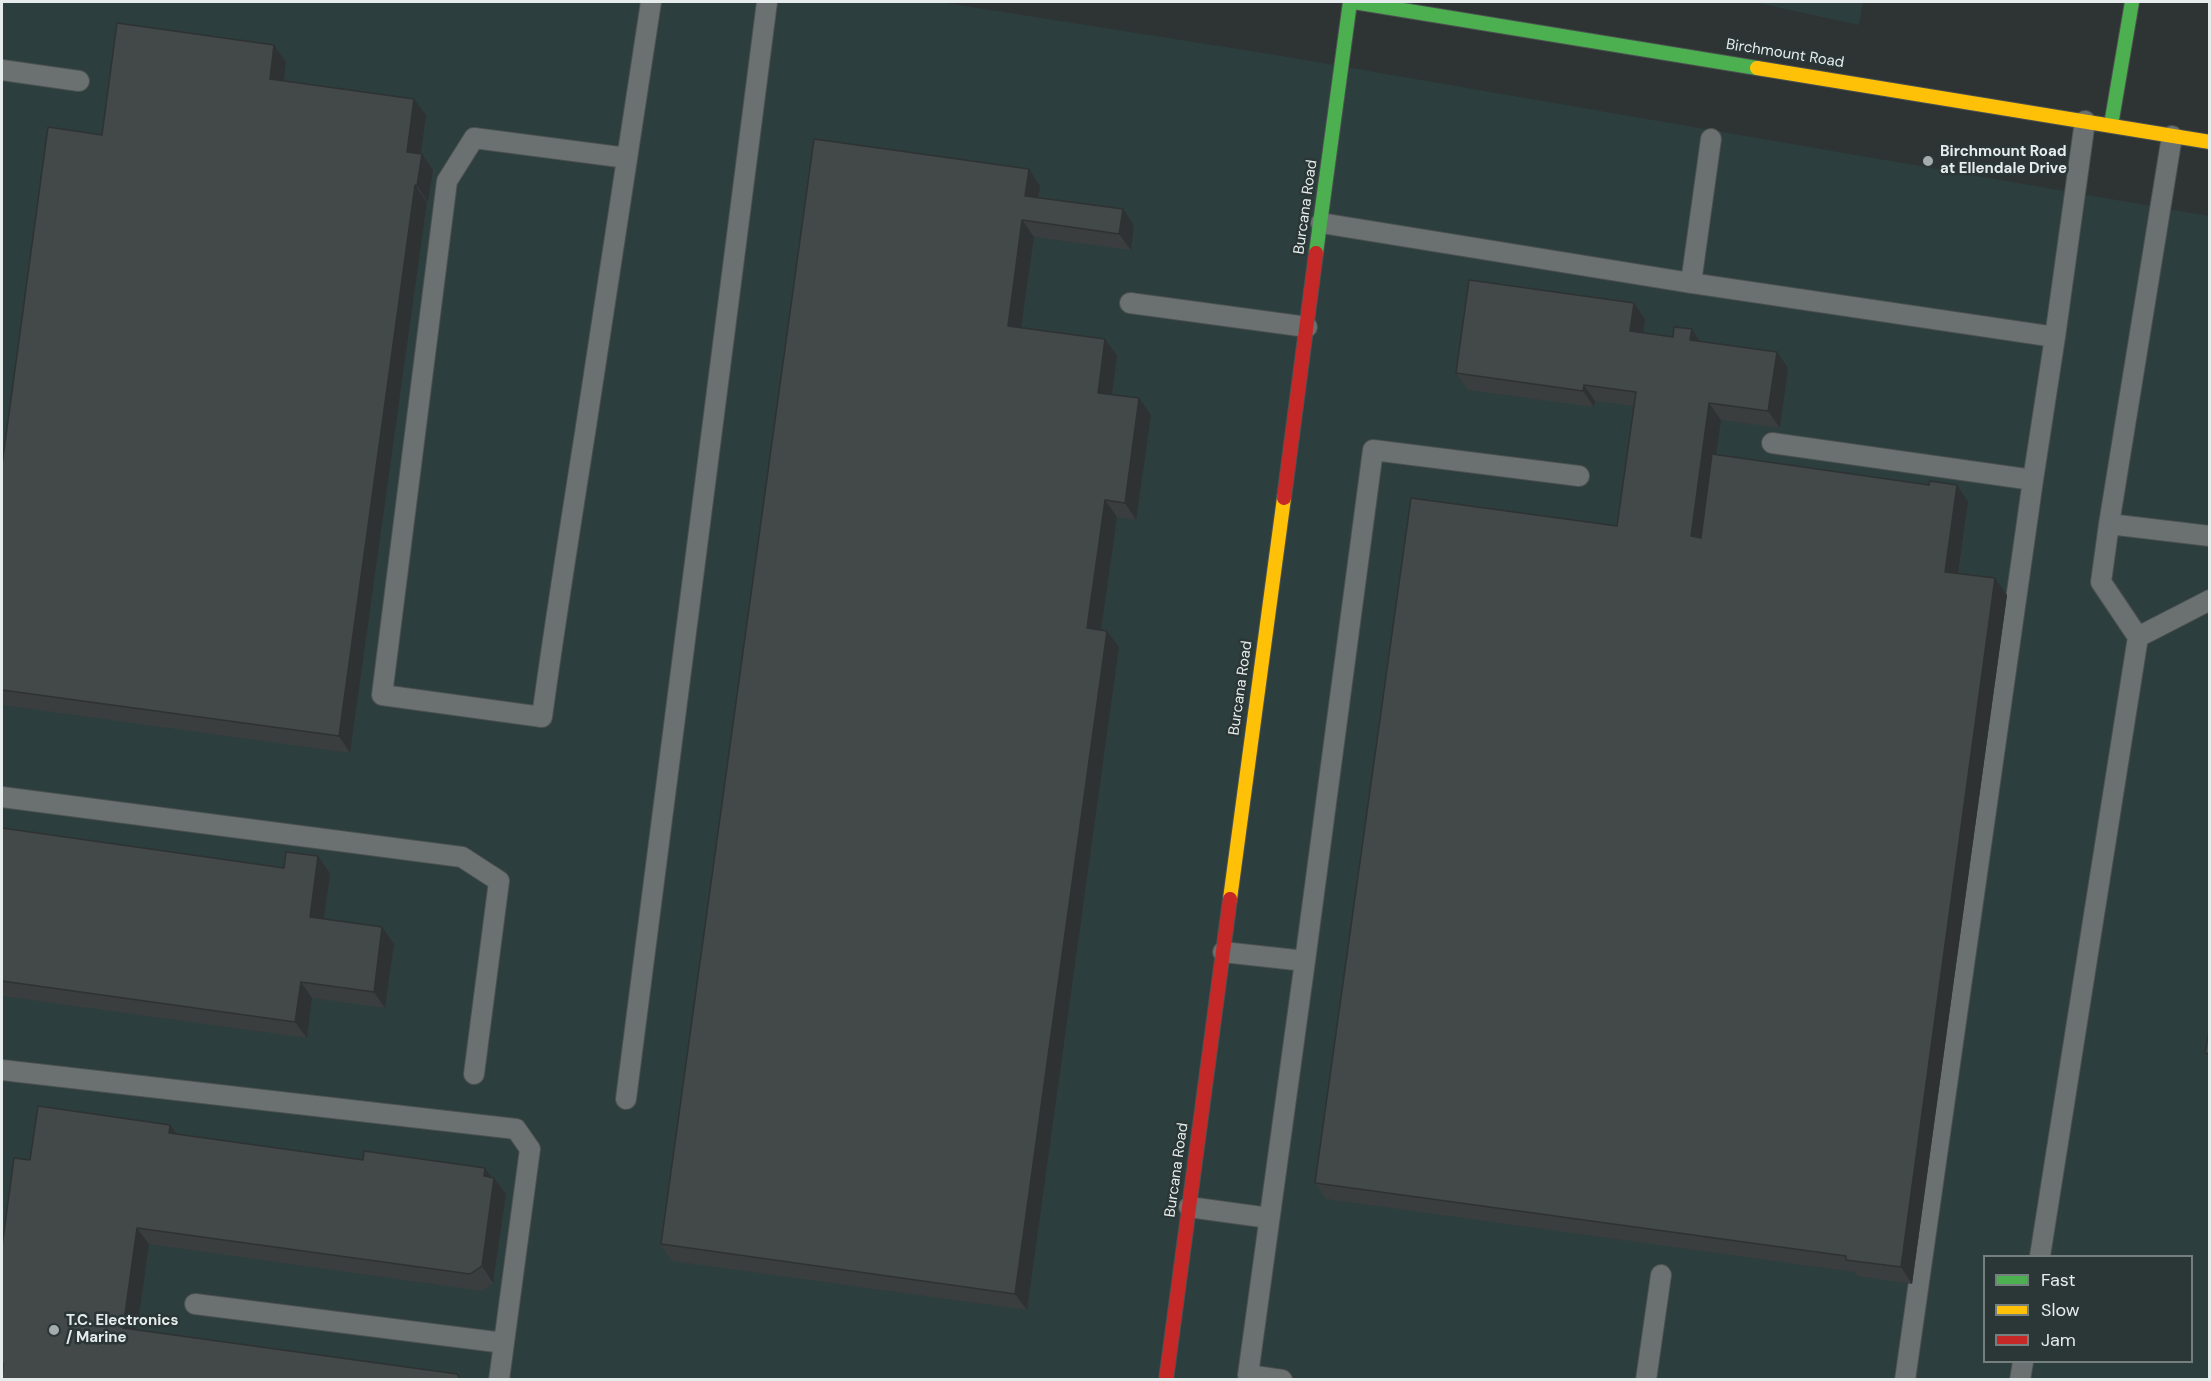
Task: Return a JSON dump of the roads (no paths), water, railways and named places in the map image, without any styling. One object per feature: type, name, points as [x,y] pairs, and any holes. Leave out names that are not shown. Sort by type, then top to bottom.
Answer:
[{"type":"street","name":"Birchmount Road","points":[[1352,2],[2210,142]]},
{"type":"street","name":"Burcana Road","points":[[1166,1380],[1352,2]]},
{"type":"street","points":[[2111,125],[2132,2]]},
{"type":"lane","points":[[627,158],[474,138],[447,181],[382,695],[542,717],[651,2]]},
{"type":"lane","points":[[626,1099],[767,2]]},
{"type":"lane","points":[[2,70],[79,81]]},
{"type":"lane","points":[[1905,1380],[2085,121]]},
{"type":"lane","points":[[2040,1255],[2138,637],[2102,582],[2109,524],[2172,136]]},
{"type":"lane","points":[[1691,283],[1711,139]]},
{"type":"lane","points":[[1321,223],[1691,283],[2055,337]]},
{"type":"lane","points":[[1130,303],[1307,327]]},
{"type":"lane","points":[[1772,443],[2033,480]]},
{"type":"lane","points":[[1282,1380],[1248,1375],[1373,450],[1579,476]]},
{"type":"lane","points":[[2109,524],[2210,536]]},
{"type":"lane","points":[[2138,637],[2210,600]]},
{"type":"lane","points":[[2,797],[462,857],[499,881],[474,1074]]},
{"type":"lane","points":[[1223,952],[1305,961]]},
{"type":"lane","points":[[2,1070],[516,1129],[530,1149],[499,1380]]},
{"type":"lane","points":[[1189,1207],[1269,1218]]},
{"type":"lane","points":[[1646,1380],[1661,1275]]},
{"type":"lane","points":[[195,1304],[504,1343]]},
{"type":"lane","points":[[2020,1380],[2023,1363]]},
{"type":"place","name":"Birchmount Road at Ellendale Drive","points":[[1928,161]]},
{"type":"place","name":"T.C. Electronics / Marine","points":[[54,1330]]}]
